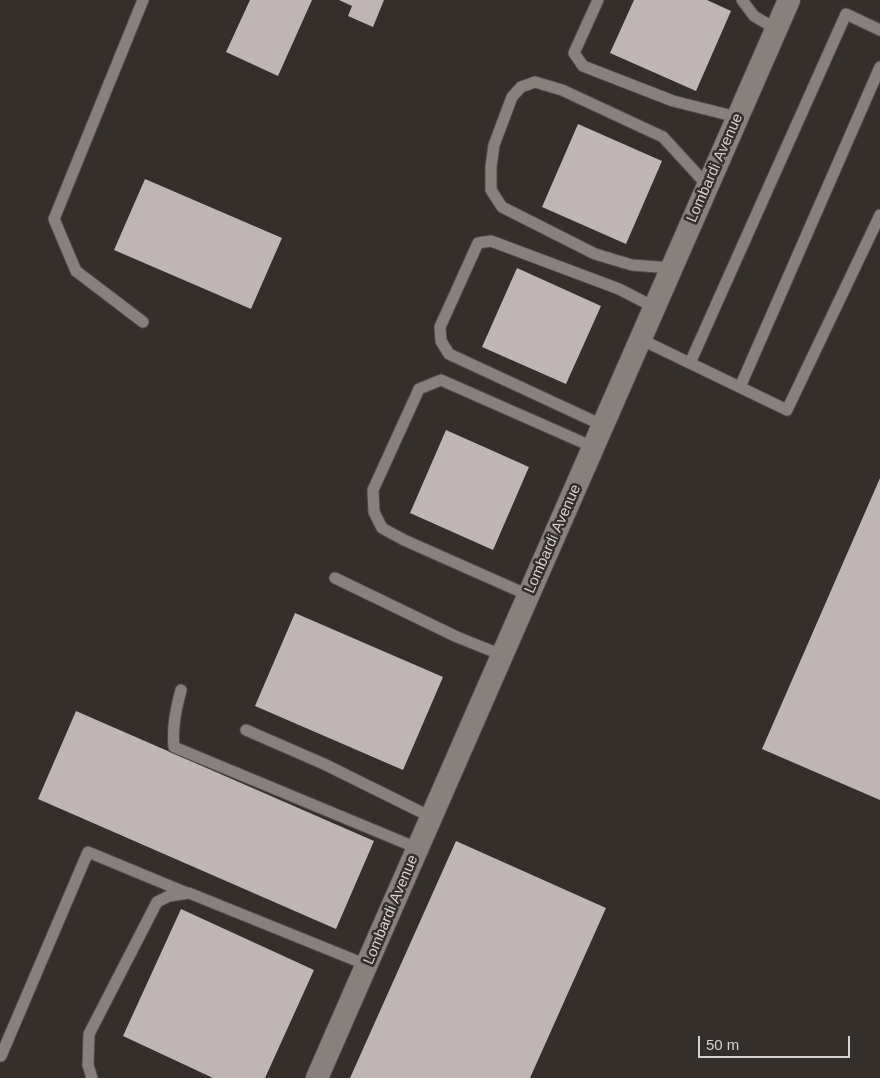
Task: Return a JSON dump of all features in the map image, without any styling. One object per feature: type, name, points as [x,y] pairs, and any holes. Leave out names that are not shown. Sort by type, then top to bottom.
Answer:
[{"type":"street","name":"Lombardi Avenue","points":[[317,1078],[789,0]]},
{"type":"lane","points":[[143,0],[54,218],[76,271],[143,322]]},
{"type":"lane","points":[[598,0],[574,53],[583,66],[673,101],[737,117]]},
{"type":"lane","points":[[742,0],[754,16],[776,29]]},
{"type":"lane","points":[[690,363],[846,14],[880,30]]},
{"type":"lane","points":[[740,387],[880,67]]},
{"type":"lane","points":[[671,268],[632,265],[595,254],[502,207],[491,190],[491,167],[494,145],[512,97],[521,87],[535,82],[562,90],[663,137],[707,185]]},
{"type":"lane","points":[[640,339],[787,410],[880,214]]},
{"type":"lane","points":[[602,425],[448,354],[441,341],[440,327],[478,243],[490,241],[619,290],[654,307]]},
{"type":"lane","points":[[528,595],[404,540],[382,528],[374,512],[372,490],[419,389],[441,380],[593,447]]},
{"type":"lane","points":[[335,578],[457,637],[502,655]]},
{"type":"lane","points":[[181,690],[175,711],[172,733],[174,747],[418,848]]},
{"type":"lane","points":[[246,730],[324,764],[431,816]]},
{"type":"lane","points":[[1,1056],[88,852],[367,965]]},
{"type":"lane","points":[[92,1078],[88,1065],[89,1034],[153,911],[158,902],[169,896],[189,893]]},
{"type":"building","points":[[250,0],[312,0],[278,76],[226,52]]},
{"type":"building","points":[[339,0],[384,0],[373,27],[348,16],[352,6]]},
{"type":"building","points":[[634,0],[707,0],[731,11],[696,91],[610,53]]},
{"type":"building","points":[[578,124],[662,161],[626,244],[542,207]]},
{"type":"building","points":[[145,179],[282,238],[251,309],[114,250]]},
{"type":"building","points":[[517,268],[601,306],[566,384],[482,347]]},
{"type":"building","points":[[446,430],[529,467],[493,550],[410,513]]},
{"type":"building","points":[[880,478],[880,800],[762,749]]},
{"type":"building","points":[[295,613],[443,677],[403,770],[255,706]]},
{"type":"building","points":[[76,711],[374,841],[336,929],[38,799]]},
{"type":"building","points":[[456,841],[606,908],[530,1078],[350,1078]]},
{"type":"building","points":[[181,909],[314,970],[265,1078],[213,1078],[123,1036]]}]
